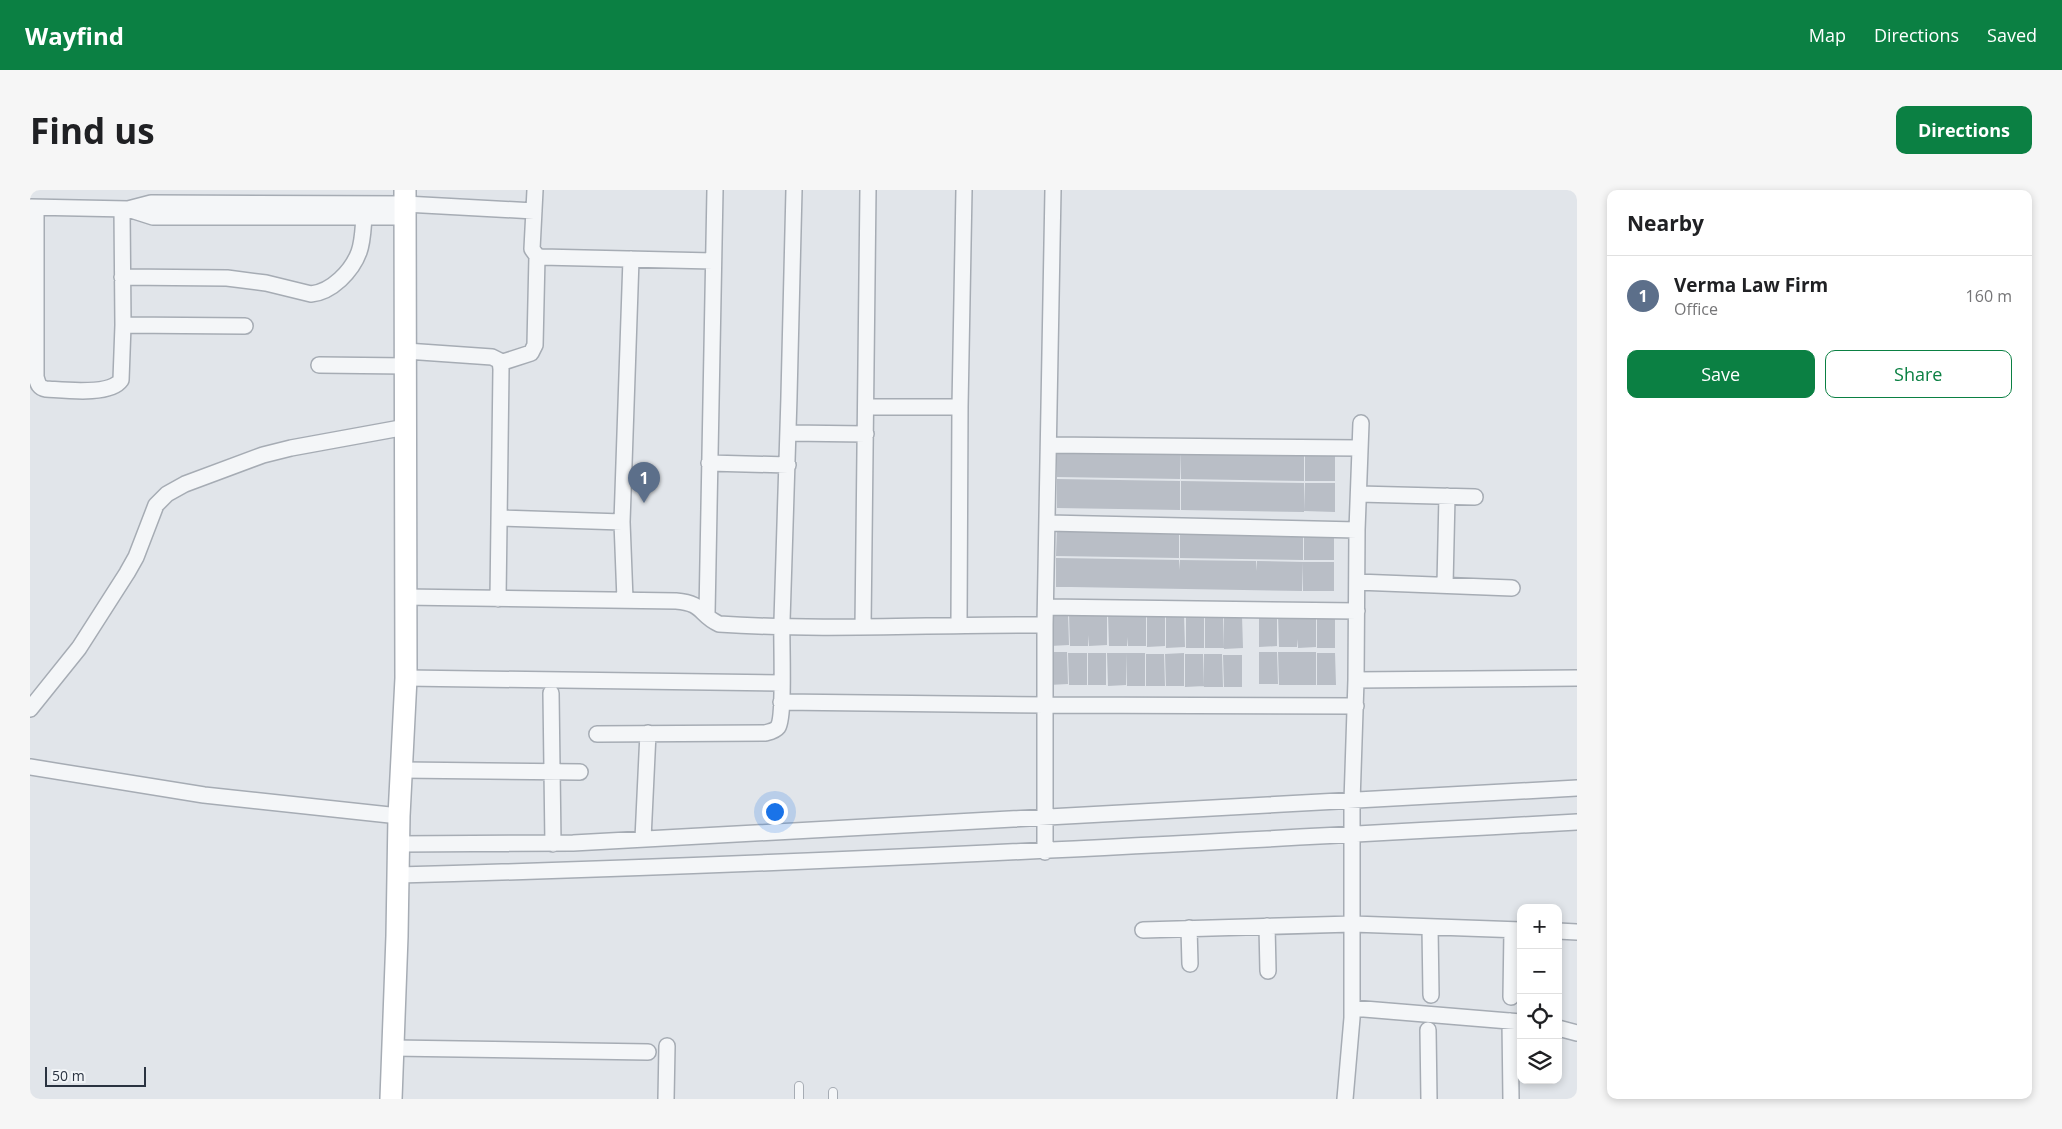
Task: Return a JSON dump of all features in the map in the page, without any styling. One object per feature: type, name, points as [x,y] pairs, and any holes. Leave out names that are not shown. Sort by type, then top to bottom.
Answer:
[{"type":"street","points":[[500,363],[532,353],[535,345],[536,256],[532,246],[535,190]]},
{"type":"street","points":[[707,614],[715,190]]},
{"type":"street","points":[[597,734],[764,733],[775,730],[779,726],[782,683],[781,628],[789,433],[794,190]]},
{"type":"street","points":[[863,628],[868,190]]},
{"type":"street","points":[[959,624],[964,190]]},
{"type":"street","points":[[1045,852],[1045,625],[1053,190]]},
{"type":"street","points":[[125,209],[122,277],[122,373],[117,385],[100,390],[46,390],[41,388],[36,377],[33,311],[33,208],[125,209],[151,203],[321,203],[405,204],[534,211]]},
{"type":"street","points":[[321,203],[364,216],[405,204]]},
{"type":"street","points":[[391,1099],[399,816],[406,678],[404,597],[406,427],[405,204]]},
{"type":"street","points":[[122,277],[227,278],[266,283],[300,292],[318,293],[339,281],[352,265],[359,252],[364,216]]},
{"type":"street","points":[[536,256],[713,261]]},
{"type":"street","points":[[624,600],[622,522],[631,259]]},
{"type":"street","points":[[123,325],[244,326]]},
{"type":"street","points":[[319,365],[406,359],[492,357],[500,363]]},
{"type":"street","points":[[498,599],[500,363]]},
{"type":"street","points":[[866,407],[960,407]]},
{"type":"street","points":[[1345,1099],[1352,1008],[1352,802],[1356,706],[1357,530],[1361,424]]},
{"type":"street","points":[[30,709],[79,648],[127,573],[136,557],[156,505],[167,494],[185,484],[263,455],[406,427]]},
{"type":"street","points":[[789,433],[866,434]]},
{"type":"street","points":[[1048,445],[1359,448]]},
{"type":"street","points":[[709,463],[788,465]]},
{"type":"street","points":[[1359,494],[1475,496]]},
{"type":"street","points":[[1445,585],[1447,496]]},
{"type":"street","points":[[499,518],[622,522]]},
{"type":"street","points":[[1048,523],[1357,530]]},
{"type":"street","points":[[1357,582],[1512,588]]},
{"type":"street","points":[[404,597],[686,602],[699,607],[711,620],[719,624],[781,628],[863,628],[959,624],[1045,625]]},
{"type":"street","points":[[1046,607],[1357,611]]},
{"type":"street","points":[[406,678],[782,683]]},
{"type":"street","points":[[1356,680],[1577,678]]},
{"type":"street","points":[[551,693],[551,771],[554,844]]},
{"type":"street","points":[[781,702],[1045,706],[1356,706]]},
{"type":"street","points":[[643,839],[648,733]]},
{"type":"street","points":[[30,767],[204,795],[399,816]]},
{"type":"street","points":[[402,770],[580,772]]},
{"type":"street","points":[[399,844],[554,844],[1352,802],[1577,788]]},
{"type":"street","points":[[398,875],[770,864],[1045,852],[1577,822]]},
{"type":"street","points":[[1143,930],[1353,924],[1516,930],[1511,997]]},
{"type":"street","points":[[1266,926],[1268,971]]},
{"type":"street","points":[[1430,927],[1431,995]]},
{"type":"street","points":[[1189,928],[1190,964]]},
{"type":"street","points":[[1562,931],[1577,932]]},
{"type":"street","points":[[1352,1008],[1515,1022],[1511,1099]]},
{"type":"street","points":[[1562,1029],[1577,1033]]},
{"type":"street","points":[[1428,1030],[1429,1099]]},
{"type":"street","points":[[666,1099],[667,1046]]},
{"type":"street","points":[[393,1048],[648,1052]]},
{"type":"lane","points":[[799,1086],[799,1099]]},
{"type":"building","points":[[1057,449],[1181,450],[1180,479],[1057,477]]},
{"type":"building","points":[[1181,450],[1304,452],[1304,481],[1181,479]]},
{"type":"building","points":[[1305,452],[1335,452],[1335,481],[1305,481]]},
{"type":"building","points":[[1057,479],[1180,481],[1180,510],[1057,508]]},
{"type":"building","points":[[1181,481],[1304,483],[1304,512],[1181,510]]},
{"type":"building","points":[[1305,483],[1335,483],[1335,512],[1304,511]]},
{"type":"building","points":[[1057,527],[1179,529],[1179,558],[1056,556]]},
{"type":"building","points":[[1180,529],[1303,531],[1303,560],[1180,558]]},
{"type":"building","points":[[1304,531],[1334,531],[1334,560],[1304,560]]},
{"type":"building","points":[[1056,558],[1179,560],[1179,570],[1180,560],[1256,561],[1256,571],[1257,561],[1303,562],[1302,591],[1056,587]]},
{"type":"building","points":[[1303,562],[1334,562],[1334,591],[1303,591]]},
{"type":"building","points":[[1050,613],[1068,613],[1069,645],[1050,646]]},
{"type":"building","points":[[1107,613],[1107,645],[1089,646],[1088,635],[1088,646],[1070,646],[1069,614]]},
{"type":"building","points":[[1108,614],[1146,614],[1146,646],[1128,646],[1128,637],[1127,646],[1109,646]]},
{"type":"building","points":[[1147,614],[1165,614],[1165,646],[1147,647]]},
{"type":"building","points":[[1259,614],[1277,614],[1277,646],[1259,647]]},
{"type":"building","points":[[1166,615],[1184,615],[1185,647],[1166,648]]},
{"type":"building","points":[[1204,615],[1204,648],[1186,648],[1186,616]]},
{"type":"building","points":[[1278,615],[1316,615],[1316,647],[1298,648],[1298,639],[1297,647],[1279,647]]},
{"type":"building","points":[[1335,615],[1335,648],[1317,648],[1317,616]]},
{"type":"building","points":[[1205,616],[1223,616],[1224,648],[1205,648]]},
{"type":"building","points":[[1224,616],[1242,616],[1243,648],[1224,649]]},
{"type":"building","points":[[1049,652],[1067,652],[1068,684],[1049,685]]},
{"type":"building","points":[[1259,652],[1277,652],[1278,684],[1259,684]]},
{"type":"building","points":[[1278,652],[1316,652],[1316,685],[1279,685]]},
{"type":"building","points":[[1068,653],[1087,653],[1087,685],[1069,685]]},
{"type":"building","points":[[1088,653],[1106,653],[1106,685],[1088,685]]},
{"type":"building","points":[[1107,653],[1126,653],[1126,685],[1108,686]]},
{"type":"building","points":[[1126,653],[1145,653],[1145,686],[1127,686]]},
{"type":"building","points":[[1184,653],[1184,686],[1166,686],[1165,654]]},
{"type":"building","points":[[1317,653],[1335,653],[1336,685],[1317,685]]},
{"type":"building","points":[[1146,654],[1164,654],[1165,686],[1146,686]]},
{"type":"building","points":[[1185,654],[1203,654],[1204,686],[1185,687]]},
{"type":"building","points":[[1204,654],[1222,654],[1223,687],[1204,687]]},
{"type":"building","points":[[1223,655],[1242,655],[1242,687],[1224,687]]},
{"type":"place","name":"Verma Law Firm","points":[[644,503]]}]
